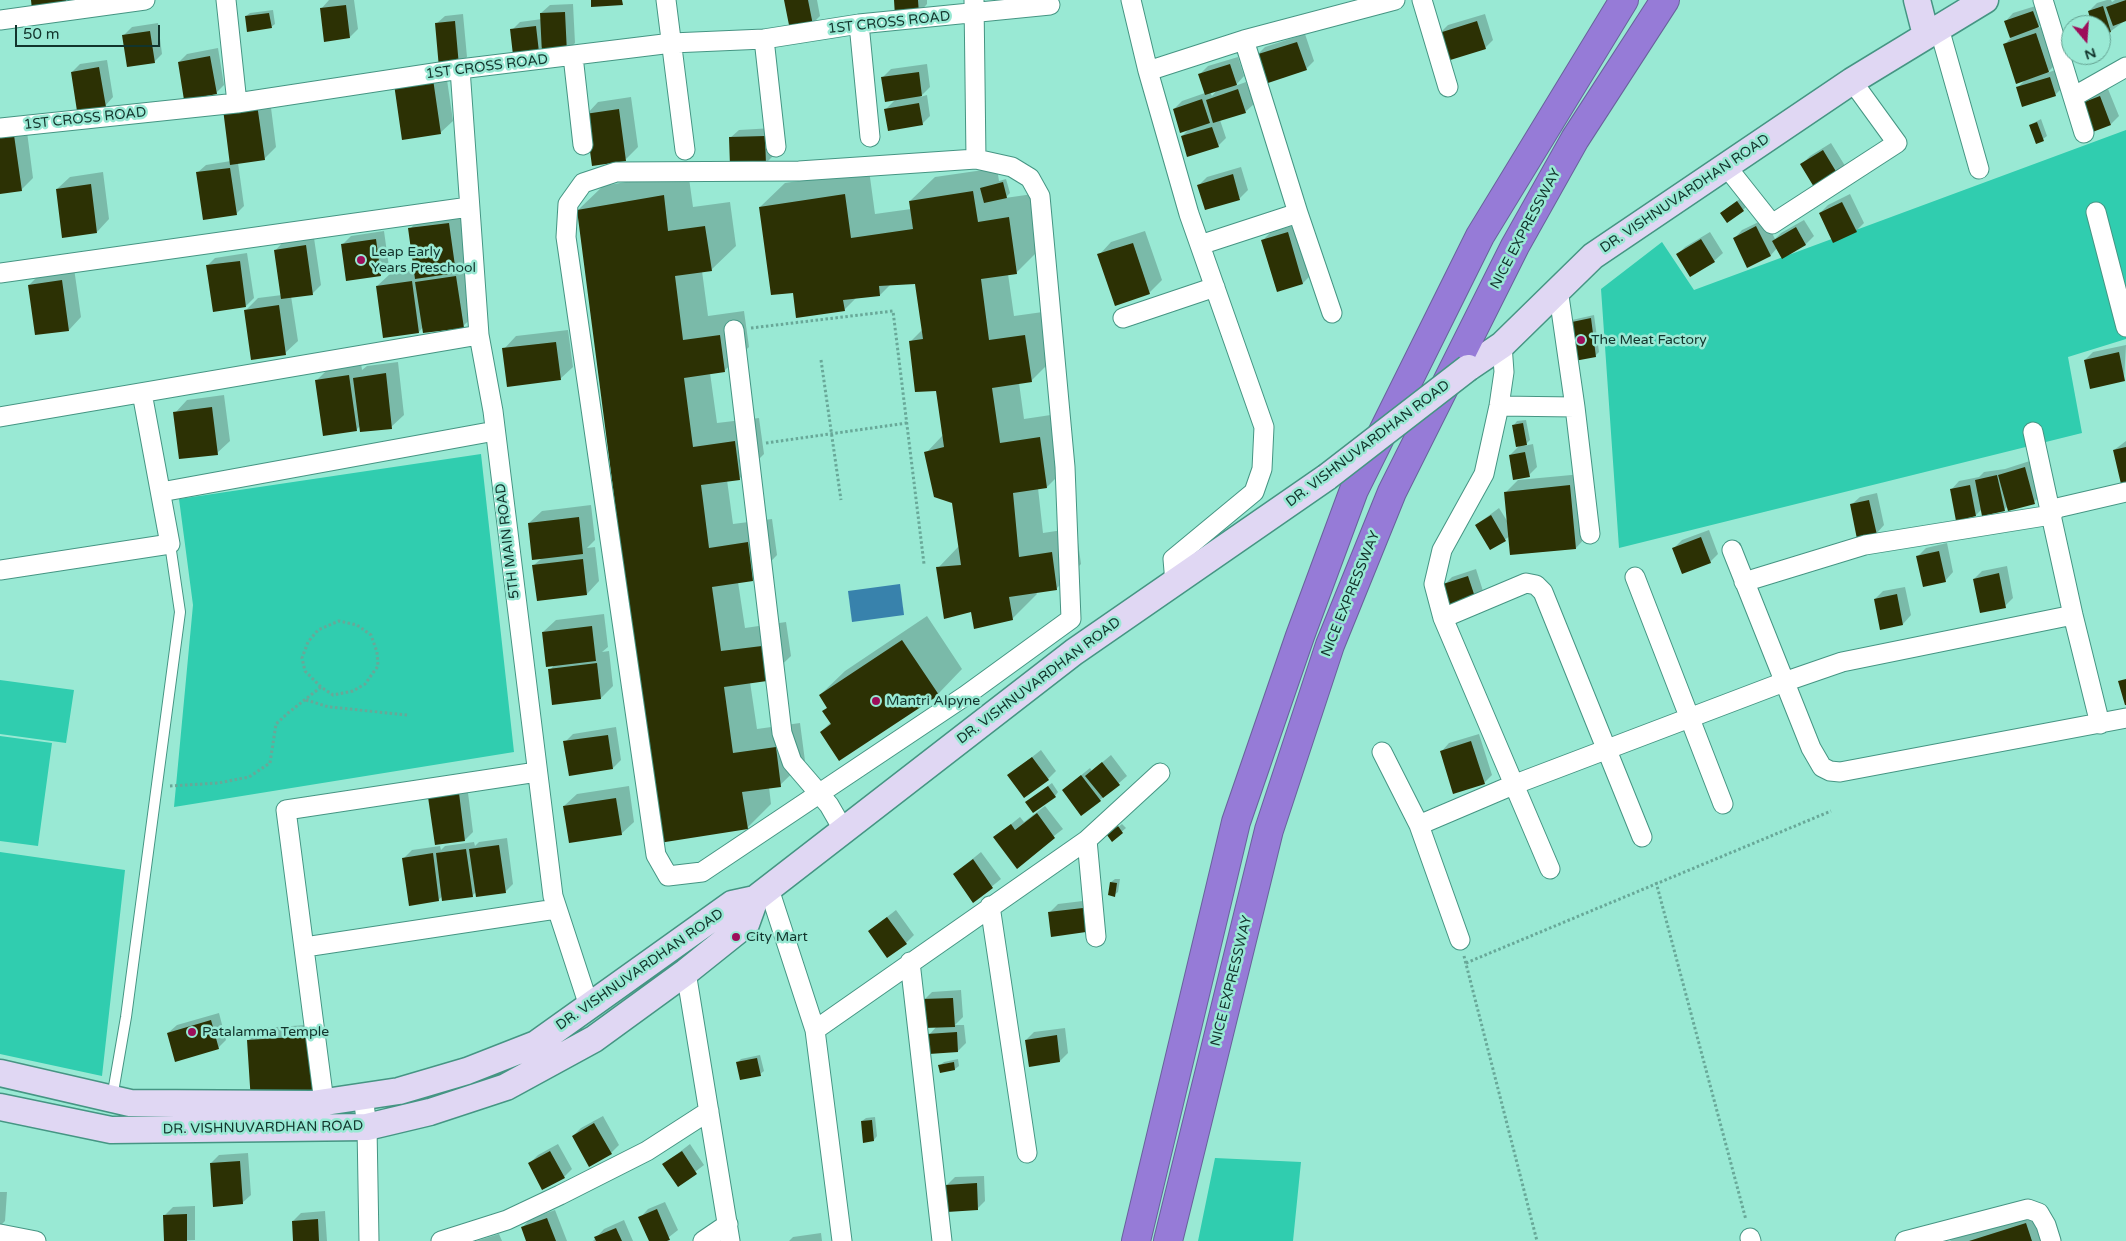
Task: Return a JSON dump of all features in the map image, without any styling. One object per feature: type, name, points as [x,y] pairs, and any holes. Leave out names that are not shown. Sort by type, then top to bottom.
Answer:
[{"type":"highway","points":[[1136,1241],[1236,822],[1300,636],[1354,490],[1480,236],[1624,0]]},
{"type":"highway","name":"NICE EXPRESSWAY","points":[[1168,1241],[1269,830],[1333,636],[1392,492],[1515,246],[1580,132],[1665,0]]},
{"type":"main road","points":[[1917,0],[1932,32]]},
{"type":"main road","name":"DR. VISHNUVARDHAN ROAD","points":[[0,1074],[130,1103],[312,1104],[399,1090],[467,1071],[536,1044],[732,904],[762,894],[1074,652],[1327,477],[1468,368],[1502,345],[1593,256],[1852,81],[1932,32],[1973,3]]},
{"type":"main road","name":"DR. VISHNUVARDHAN ROAD","points":[[0,1106],[111,1130],[367,1127],[430,1112],[506,1087],[594,1039],[686,972],[746,924],[762,894]]},
{"type":"street","points":[[0,20],[29,8],[145,0]]},
{"type":"street","points":[[226,0],[236,103]]},
{"type":"street","points":[[666,0],[685,150]]},
{"type":"street","points":[[1131,0],[1148,71],[1189,214],[1264,427],[1262,469],[1254,492],[1173,559],[1176,583]]},
{"type":"street","points":[[1148,71],[1244,40],[1395,0]]},
{"type":"street","points":[[1422,0],[1448,87]]},
{"type":"street","points":[[2043,0],[2084,133]]},
{"type":"street","name":"1ST CROSS ROAD","points":[[0,128],[236,103],[460,70],[672,43],[764,40],[974,7],[1050,6]]},
{"type":"street","points":[[974,7],[976,159]]},
{"type":"street","points":[[859,24],[870,137]]},
{"type":"street","points":[[1932,32],[1979,169]]},
{"type":"street","points":[[764,40],[776,147]]},
{"type":"street","points":[[1244,40],[1298,213],[1332,313]]},
{"type":"street","points":[[573,56],[583,144]]},
{"type":"street","points":[[2073,97],[2126,67]]},
{"type":"street","name":"5TH MAIN ROAD","points":[[460,70],[479,335],[496,431],[556,909],[589,1006]]},
{"type":"street","points":[[1726,166],[1772,224],[1897,143],[1852,81]]},
{"type":"street","points":[[976,159],[1012,167],[1030,178],[1040,196],[1065,467],[1071,619],[976,688],[702,872],[668,876],[656,855],[566,237],[568,204],[583,184],[616,172],[800,171],[976,159]]},
{"type":"street","points":[[0,274],[469,207]]},
{"type":"street","points":[[2096,212],[2118,263],[2126,327]]},
{"type":"street","points":[[1200,245],[1298,213]]},
{"type":"street","points":[[1123,318],[1215,287]]},
{"type":"street","points":[[1558,289],[1575,407],[1590,534]]},
{"type":"street","points":[[734,330],[782,733],[792,762],[820,793],[844,831]]},
{"type":"street","points":[[0,417],[479,335]]},
{"type":"street","points":[[1502,345],[1504,372],[1499,406],[1484,474],[1442,550],[1434,584],[1443,618],[1512,785],[1550,869]]},
{"type":"street","points":[[0,570],[170,544],[142,393]]},
{"type":"street","points":[[1499,406],[1575,407]]},
{"type":"street","points":[[160,492],[496,431]]},
{"type":"street","points":[[2033,432],[2073,615],[2100,724]]},
{"type":"street","points":[[1744,582],[1865,545],[2052,515],[2057,508],[2126,492]]},
{"type":"street","points":[[1732,550],[1811,748],[1822,767],[1830,771],[1840,772],[2126,718]]},
{"type":"street","points":[[1635,577],[1688,718],[1723,804]]},
{"type":"street","points":[[1443,618],[1515,586],[1526,583],[1536,585],[1542,592],[1642,837]]},
{"type":"street","points":[[1419,825],[1512,785],[1784,682],[1842,662],[2073,615]]},
{"type":"street","points":[[976,688],[998,710]]},
{"type":"street","points":[[1382,752],[1419,825],[1460,940]]},
{"type":"street","points":[[324,1102],[286,810],[538,772]]},
{"type":"street","points":[[815,1030],[1087,840],[1160,773]]},
{"type":"street","points":[[1087,840],[1096,937]]},
{"type":"street","points":[[762,894],[815,1030],[842,1241]]},
{"type":"street","points":[[990,906],[1027,1153]]},
{"type":"street","points":[[305,947],[556,909]]},
{"type":"street","points":[[910,962],[942,1241]]},
{"type":"street","points":[[686,972],[729,1232],[703,1241]]},
{"type":"street","points":[[362,1096],[367,1127],[369,1241]]},
{"type":"street","points":[[441,1241],[507,1220],[647,1151],[709,1111]]},
{"type":"street","points":[[1905,1241],[2028,1209],[2039,1213],[2046,1225],[2051,1241]]},
{"type":"street","points":[[0,1234],[34,1241]]},
{"type":"lane","points":[[112,1099],[126,1017],[180,612],[170,544]]},
{"type":"path","points":[[734,330],[893,311],[924,564]]},
{"type":"path","points":[[821,360],[841,500]]},
{"type":"path","points":[[748,446],[906,424]]},
{"type":"path","points":[[339,621],[357,625],[371,636],[377,652],[378,666],[365,684],[352,691],[333,695],[321,686],[305,671],[302,658],[308,642],[318,630],[339,621]]},
{"type":"path","points":[[157,786],[196,785],[249,777],[270,763],[276,724],[321,686]]},
{"type":"path","points":[[306,700],[328,707],[408,715]]},
{"type":"path","points":[[1466,963],[1656,882],[1831,811]]},
{"type":"path","points":[[1656,882],[1751,1239]]},
{"type":"path","points":[[1460,940],[1537,1241]]},
{"type":"green space","points":[[2126,130],[2126,339],[2068,357],[2082,433],[1619,548],[1601,289],[1662,242],[1694,290]]},
{"type":"green space","points":[[481,454],[514,752],[174,807],[193,605],[179,499]]},
{"type":"green space","points":[[0,680],[74,690],[66,743],[0,734]]},
{"type":"green space","points":[[0,736],[52,743],[38,846],[0,841]]},
{"type":"green space","points":[[0,852],[125,870],[102,1076],[0,1054]]},
{"type":"green space","points":[[1215,1158],[1301,1162],[1293,1241],[1198,1241]]},
{"type":"water","points":[[900,584],[904,615],[852,622],[848,591]]},
{"type":"building","points":[[31,0],[66,0],[67,6],[32,10]]},
{"type":"building","points":[[591,0],[622,0],[623,5],[591,7]]},
{"type":"building","points":[[784,0],[808,0],[813,25],[790,30]]},
{"type":"building","points":[[894,0],[918,0],[919,14],[895,16]]},
{"type":"building","points":[[2126,0],[2126,21],[2113,26],[2111,15],[2109,15],[2106,7]]},
{"type":"building","points":[[346,5],[350,38],[324,42],[320,8]]},
{"type":"building","points":[[2103,6],[2106,15],[2089,15],[2088,11]]},
{"type":"building","points":[[2033,11],[2039,27],[2010,38],[2004,21]]},
{"type":"building","points":[[565,12],[567,53],[542,54],[540,13]]},
{"type":"building","points":[[269,13],[272,28],[247,32],[245,16]]},
{"type":"building","points":[[455,21],[459,66],[439,68],[435,23]]},
{"type":"building","points":[[1477,21],[1486,49],[1447,61],[1439,33]]},
{"type":"building","points":[[536,26],[539,52],[513,55],[510,29]]},
{"type":"building","points":[[150,31],[155,63],[127,67],[122,35]]},
{"type":"building","points":[[2036,33],[2049,72],[2016,84],[2003,44]]},
{"type":"building","points":[[1297,42],[1307,70],[1265,84],[1255,55]]},
{"type":"building","points":[[210,56],[217,94],[184,100],[178,62]]},
{"type":"building","points":[[1230,64],[1237,85],[1205,95],[1198,74]]},
{"type":"building","points":[[99,67],[106,107],[77,111],[71,72]]},
{"type":"building","points":[[919,72],[922,96],[885,102],[881,77]]},
{"type":"building","points":[[2050,77],[2056,96],[2022,107],[2016,87]]},
{"type":"building","points":[[433,79],[441,134],[402,140],[394,84]]},
{"type":"building","points":[[1238,89],[1246,113],[1213,123],[1206,100]]},
{"type":"building","points":[[2100,96],[2111,125],[2090,133],[2079,104]]},
{"type":"building","points":[[1202,99],[1210,123],[1180,133],[1173,109]]},
{"type":"building","points":[[919,103],[923,125],[888,131],[884,109]]},
{"type":"building","points":[[257,104],[265,160],[230,165],[223,109]]},
{"type":"building","points":[[619,109],[626,161],[592,166],[585,114]]},
{"type":"building","points":[[2037,122],[2044,141],[2036,144],[2029,125]]},
{"type":"building","points":[[1212,127],[1219,147],[1187,157],[1181,136]]},
{"type":"building","points":[[14,135],[22,191],[0,194],[0,137]]},
{"type":"building","points":[[765,136],[766,165],[730,166],[729,137]]},
{"type":"building","points":[[1823,150],[1840,178],[1817,192],[1800,164]]},
{"type":"building","points":[[230,168],[237,215],[203,220],[196,172]]},
{"type":"building","points":[[1233,174],[1240,200],[1205,210],[1197,185]]},
{"type":"building","points":[[1003,182],[1007,198],[984,203],[980,188]]},
{"type":"building","points":[[91,184],[97,233],[62,238],[56,189]]},
{"type":"building","points":[[973,191],[978,222],[1009,217],[1017,274],[981,279],[989,340],[1025,335],[1032,382],[992,388],[1000,443],[1040,437],[1047,488],[1013,493],[1019,557],[1052,552],[1057,590],[1009,597],[1013,620],[974,629],[971,612],[944,619],[936,567],[961,565],[952,503],[934,497],[924,452],[944,447],[936,391],[915,392],[909,341],[923,339],[915,284],[879,286],[880,296],[843,300],[845,311],[796,318],[793,293],[771,295],[759,207],[845,194],[851,238],[913,229],[909,201]]},
{"type":"building","points":[[664,195],[668,231],[705,226],[712,271],[675,276],[683,340],[720,335],[725,372],[684,378],[693,447],[735,441],[740,480],[701,485],[709,548],[748,542],[753,581],[712,587],[721,651],[762,646],[767,681],[724,687],[733,753],[776,747],[781,787],[742,792],[748,829],[659,843],[577,210]]},
{"type":"building","points":[[1737,201],[1744,211],[1727,223],[1720,213]]},
{"type":"building","points":[[1842,202],[1857,232],[1833,243],[1819,213]]},
{"type":"building","points":[[449,223],[456,273],[415,279],[408,228]]},
{"type":"building","points":[[1756,226],[1771,256],[1747,268],[1733,238]]},
{"type":"building","points":[[1796,227],[1806,245],[1782,259],[1772,241]]},
{"type":"building","points":[[1288,232],[1303,284],[1277,292],[1261,240]]},
{"type":"building","name":"Leap Early Years Preschool","points":[[376,239],[381,276],[346,281],[341,244]]},
{"type":"building","points":[[1701,239],[1715,262],[1690,277],[1676,254]]},
{"type":"building","points":[[1133,243],[1150,294],[1115,306],[1097,254]]},
{"type":"building","points":[[306,245],[313,295],[281,299],[274,250]]},
{"type":"building","points":[[240,261],[246,307],[213,312],[206,265]]},
{"type":"building","points":[[456,276],[464,328],[423,333],[415,282]]},
{"type":"building","points":[[62,280],[69,331],[35,335],[28,285]]},
{"type":"building","points":[[412,281],[419,333],[383,338],[376,286]]},
{"type":"building","points":[[279,305],[286,355],[251,360],[244,310]]},
{"type":"building","name":"The Meat Factory","points":[[1591,318],[1596,357],[1569,362],[1567,323]]},
{"type":"building","points":[[556,342],[561,380],[507,387],[502,348]]},
{"type":"building","points":[[2119,352],[2125,381],[2090,389],[2084,360]]},
{"type":"building","points":[[386,373],[392,429],[360,432],[353,378]]},
{"type":"building","points":[[349,375],[357,431],[323,436],[315,380]]},
{"type":"building","points":[[212,407],[218,455],[179,459],[173,412]]},
{"type":"building","points":[[1523,423],[1527,445],[1516,447],[1512,425]]},
{"type":"building","points":[[2126,447],[2126,483],[2121,484],[2113,450]]},
{"type":"building","points":[[1525,452],[1530,477],[1513,480],[1509,455]]},
{"type":"building","points":[[2025,467],[2035,504],[2008,511],[1998,475]]},
{"type":"building","points":[[1997,475],[2005,511],[1982,516],[1975,480]]},
{"type":"building","points":[[1570,485],[1576,549],[1510,555],[1504,492]]},
{"type":"building","points":[[1970,485],[1976,516],[1956,521],[1950,489]]},
{"type":"building","points":[[1869,500],[1877,535],[1857,539],[1850,504]]},
{"type":"building","points":[[1491,515],[1506,541],[1490,550],[1475,525]]},
{"type":"building","points":[[579,517],[583,554],[532,560],[528,523]]},
{"type":"building","points":[[1701,537],[1711,563],[1682,574],[1672,548]]},
{"type":"building","points":[[1939,551],[1946,582],[1923,587],[1916,556]]},
{"type":"building","points":[[583,559],[587,595],[537,601],[532,565]]},
{"type":"building","points":[[1999,573],[2006,608],[1980,613],[1973,579]]},
{"type":"building","points":[[1468,576],[1476,600],[1450,608],[1443,584]]},
{"type":"building","points":[[1897,594],[1903,625],[1880,630],[1874,599]]},
{"type":"building","points":[[592,626],[596,661],[546,667],[542,632]]},
{"type":"building","name":"Mantri Alpyne","points":[[902,640],[939,695],[839,761],[820,732],[831,724],[822,711],[827,708],[819,695]]},
{"type":"building","points":[[597,663],[601,699],[552,705],[548,669]]},
{"type":"building","points":[[2126,679],[2126,705],[2125,705],[2118,681]]},
{"type":"building","points":[[608,735],[613,769],[569,776],[563,741]]},
{"type":"building","points":[[1471,741],[1485,784],[1453,794],[1440,751]]},
{"type":"building","points":[[1032,757],[1049,780],[1024,798],[1007,775]]},
{"type":"building","points":[[1102,762],[1120,785],[1103,798],[1085,776]]},
{"type":"building","points":[[1081,775],[1101,801],[1081,816],[1062,790]]},
{"type":"building","points":[[1048,786],[1056,797],[1033,813],[1025,802]]},
{"type":"building","points":[[459,793],[465,841],[435,845],[428,797]]},
{"type":"building","points":[[616,798],[622,835],[569,843],[563,806]]},
{"type":"building","points":[[1037,813],[1055,838],[1017,869],[993,837],[1011,824],[1015,830]]},
{"type":"building","points":[[1118,826],[1123,833],[1112,842],[1107,835]]},
{"type":"building","points":[[499,845],[506,893],[476,897],[469,849]]},
{"type":"building","points":[[466,849],[473,897],[442,901],[436,853]]},
{"type":"building","points":[[433,853],[439,901],[409,906],[402,858]]},
{"type":"building","points":[[973,859],[993,888],[973,903],[953,874]]},
{"type":"building","points":[[1110,882],[1117,883],[1115,897],[1108,895]]},
{"type":"building","points":[[1083,908],[1086,932],[1051,937],[1048,912]]},
{"type":"building","points":[[887,917],[907,944],[887,958],[868,931]]},
{"type":"building","points":[[953,998],[955,1027],[924,1028],[922,999]]},
{"type":"building","points":[[211,1020],[219,1049],[175,1062],[167,1033]]},
{"type":"building","points":[[957,1032],[958,1052],[929,1054],[927,1034]]},
{"type":"building","points":[[1057,1035],[1060,1062],[1029,1067],[1025,1040]]},
{"type":"building","points":[[310,1036],[315,1098],[251,1102],[247,1040]]},
{"type":"building","points":[[757,1058],[761,1076],[740,1080],[736,1062]]},
{"type":"building","points":[[954,1062],[955,1070],[940,1073],[938,1065]]},
{"type":"building","points":[[872,1120],[874,1141],[863,1143],[861,1121]]},
{"type":"building","points":[[594,1123],[612,1154],[589,1167],[572,1136]]},
{"type":"building","points":[[550,1151],[565,1178],[542,1190],[528,1163]]},
{"type":"building","points":[[682,1151],[697,1174],[678,1187],[662,1164]]},
{"type":"building","points":[[240,1161],[243,1204],[213,1207],[210,1163]]},
{"type":"building","points":[[977,1183],[978,1210],[947,1212],[945,1185]]},
{"type":"building","points":[[657,1209],[670,1240],[649,1241],[638,1217]]},
{"type":"building","points":[[187,1214],[187,1241],[164,1241],[163,1215]]},
{"type":"building","points":[[547,1218],[556,1241],[526,1241],[521,1227]]},
{"type":"building","points":[[318,1219],[319,1241],[293,1241],[292,1221]]},
{"type":"building","points":[[2026,1223],[2032,1241],[1969,1241]]},
{"type":"building","points":[[616,1228],[622,1241],[596,1241],[594,1237]]},
{"type":"place","name":"Leap Early Years Preschool","points":[[361,260]]},
{"type":"place","name":"The Meat Factory","points":[[1581,340]]},
{"type":"place","name":"Mantri Alpyne","points":[[876,701]]},
{"type":"place","name":"City Mart","points":[[736,937]]},
{"type":"place","name":"Patalamma Temple","points":[[192,1032]]}]
